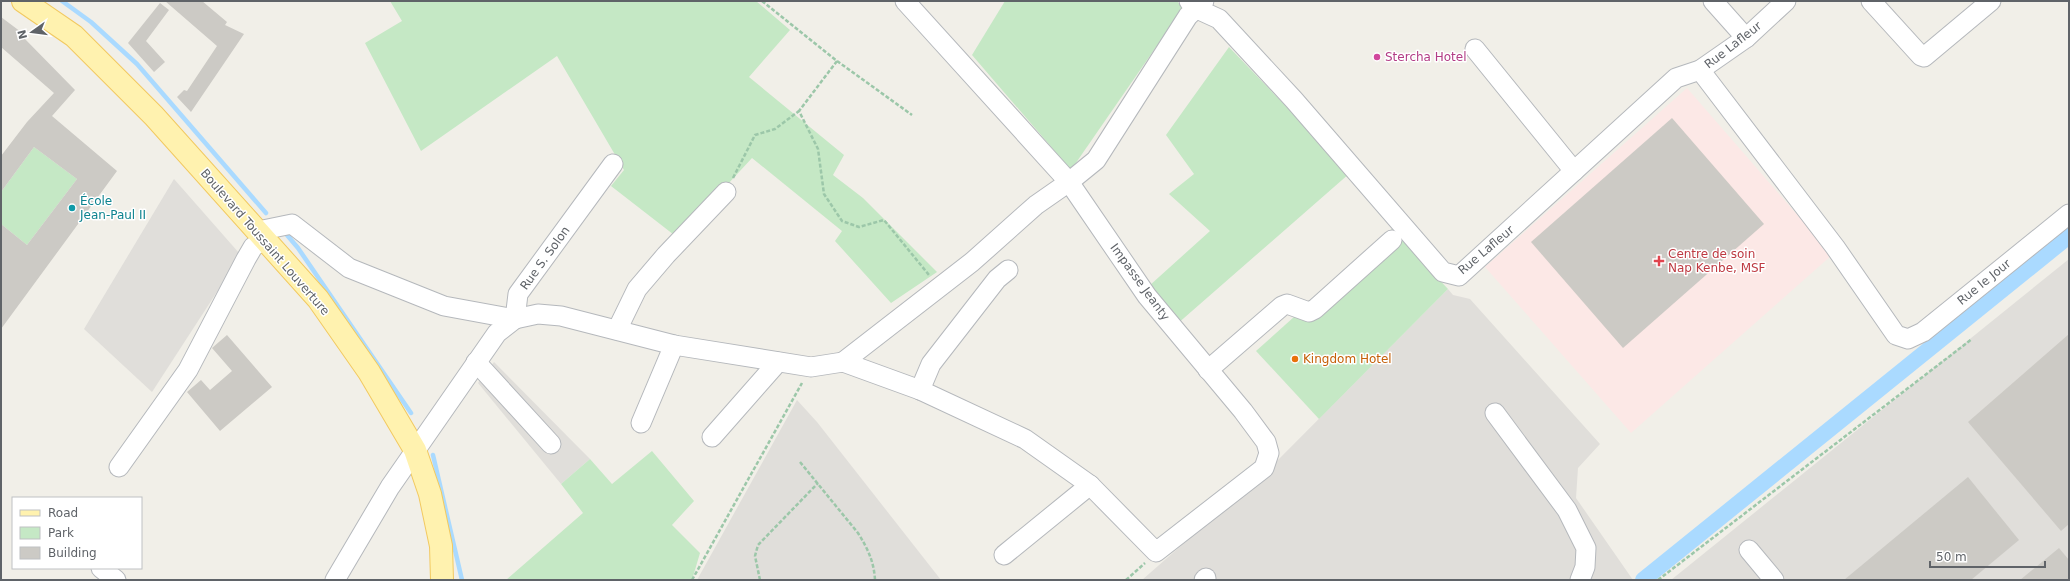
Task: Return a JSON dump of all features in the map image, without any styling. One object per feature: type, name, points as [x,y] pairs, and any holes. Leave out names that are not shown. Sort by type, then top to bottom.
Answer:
[{"type":"main road","name":"Boulevard Toussaint Louverture","points":[[23,1],[74,36],[154,116],[318,299],[369,372],[415,450],[430,494],[442,546],[442,580]]},
{"type":"street","name":"Impasse Jeanty","points":[[904,1],[1069,182],[1147,296],[1266,442],[1269,453],[1264,468],[1156,552]]},
{"type":"street","points":[[1713,1],[1746,38]]},
{"type":"street","name":"Rue Lafleur","points":[[1196,3],[1219,19],[1294,100],[1443,272],[1459,276],[1676,78],[1700,70],[1746,38],[1786,1]]},
{"type":"street","points":[[1871,1],[1921,56],[1924,56],[1991,1]]},
{"type":"street","points":[[843,362],[972,262],[1036,205],[1069,182],[1096,160],[1196,3]]},
{"type":"street","points":[[1475,50],[1574,171]]},
{"type":"street","name":"Rue le Jour","points":[[1700,70],[1835,246],[1896,335],[1908,339],[1923,332],[2069,214]]},
{"type":"street","name":"Rue S. Solon","points":[[515,319],[518,294],[613,164]]},
{"type":"street","points":[[617,330],[637,289],[666,255],[726,192]]},
{"type":"street","points":[[119,467],[188,370],[246,259],[261,235],[292,224],[349,268],[444,306],[515,319],[538,314],[561,316],[674,345],[811,367],[843,362],[920,390],[1025,439],[1090,486],[1156,552]]},
{"type":"street","points":[[1208,370],[1282,306],[1287,304],[1309,312],[1315,309],[1392,240]]},
{"type":"street","points":[[920,390],[931,364],[997,279],[1008,270]]},
{"type":"street","points":[[335,580],[390,487],[415,450],[497,333],[515,319]]},
{"type":"street","points":[[640,423],[674,345]]},
{"type":"street","points":[[476,362],[551,444]]},
{"type":"street","points":[[712,437],[778,362]]},
{"type":"street","points":[[1494,413],[1570,517],[1586,548],[1585,567],[1580,580]]},
{"type":"street","points":[[1004,555],[1090,486]]},
{"type":"street","points":[[1749,550],[1774,580]]},
{"type":"street","points":[[103,569],[116,580]]},
{"type":"path","points":[[762,1],[837,60],[912,115]]},
{"type":"path","points":[[726,192],[755,135],[775,129],[799,111],[837,60]]},
{"type":"path","points":[[799,111],[818,149],[824,194],[842,221],[859,227],[884,220],[939,287]]},
{"type":"path","points":[[1658,580],[1972,339]]},
{"type":"path","points":[[692,580],[811,367]]},
{"type":"path","points":[[800,462],[867,546],[874,564],[875,580]]},
{"type":"path","points":[[760,580],[755,556],[758,545],[818,483]]},
{"type":"path","points":[[1126,580],[1156,552]]},
{"type":"shaded area","name":"Centre de soin Nap Kenbe, MSF","points":[[1687,88],[1832,255],[1631,433],[1485,267]]},
{"type":"shaded area","points":[[174,179],[239,253],[237,261],[152,392],[84,329]]},
{"type":"shaded area","points":[[2069,259],[2069,580],[1671,580]]},
{"type":"shaded area","points":[[1448,289],[1453,295],[1470,299],[1600,444],[1578,468],[1576,498],[1633,580],[1142,580],[1273,465]]},
{"type":"shaded area","points":[[494,362],[590,459],[561,484],[478,383]]},
{"type":"shaded area","points":[[797,400],[817,422],[941,580],[697,580]]},
{"type":"green space","points":[[390,1],[756,1],[790,30],[749,77],[844,155],[833,175],[863,198],[937,272],[891,303],[835,241],[842,231],[752,158],[678,238],[611,186],[624,170],[557,56],[421,151],[365,43],[402,21]]},
{"type":"green space","points":[[1005,1],[1177,1],[1183,8],[1071,170],[972,55]]},
{"type":"green space","points":[[1229,47],[1350,173],[1176,325],[1149,286],[1210,231],[1169,194],[1194,174],[1166,135]]},
{"type":"green space","points":[[34,147],[77,179],[27,245],[1,224],[1,192]]},
{"type":"green space","points":[[1392,229],[1448,289],[1319,419],[1256,351]]},
{"type":"green space","points":[[652,451],[694,501],[672,525],[700,553],[692,580],[506,580],[583,513],[561,484],[590,459],[612,484]]},
{"type":"building","points":[[165,1],[202,1],[227,22],[225,25],[244,34],[191,112],[177,97],[184,90],[187,91],[217,46]]},
{"type":"building","points":[[160,3],[169,10],[146,41],[165,62],[154,72],[128,43]]},
{"type":"building","name":"École Jean-Paul II","points":[[1,17],[25,35],[24,38],[75,90],[52,116],[117,171],[1,329],[1,224],[27,245],[77,179],[34,147],[1,192],[1,156],[27,122],[54,93],[1,47]]},
{"type":"building","points":[[1672,118],[1764,224],[1623,348],[1531,242]]},
{"type":"building","points":[[2069,334],[2069,524],[2061,531],[1968,422]]},
{"type":"building","points":[[227,335],[272,387],[220,431],[187,392],[201,380],[210,390],[232,371],[212,348]]},
{"type":"building","points":[[1968,477],[2019,540],[1971,580],[1844,580]]},
{"type":"building","points":[[2059,548],[2069,560],[2069,580],[2020,580]]},
{"type":"waterway","points":[[62,1],[91,22],[137,64],[266,213]]},
{"type":"waterway","points":[[287,235],[298,248],[411,413]]},
{"type":"waterway","points":[[1643,580],[2069,236]]},
{"type":"waterway","points":[[433,455],[462,580]]},
{"type":"place","name":"Stercha Hotel","points":[[1377,57]]},
{"type":"place","name":"École Jean-Paul II","points":[[72,208]]},
{"type":"place","name":"Centre de soin Nap Kenbe, MSF","points":[[1659,261]]},
{"type":"place","name":"Kingdom Hotel","points":[[1295,359]]}]
